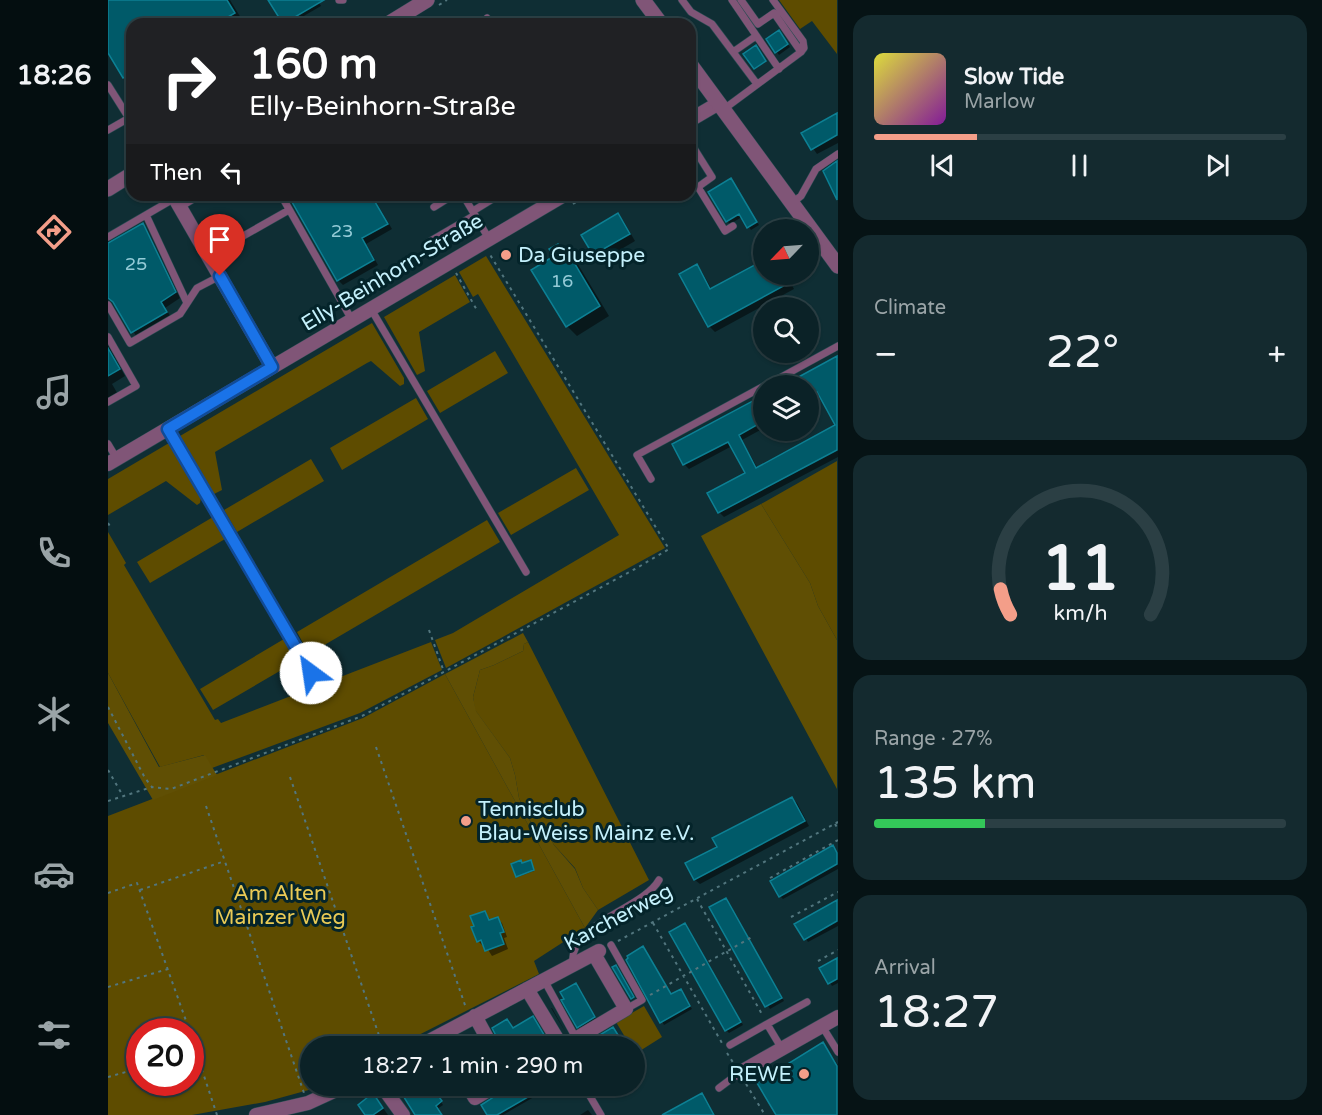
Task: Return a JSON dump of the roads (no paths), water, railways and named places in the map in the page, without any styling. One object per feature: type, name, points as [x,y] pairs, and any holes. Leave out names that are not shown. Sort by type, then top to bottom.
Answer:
[{"type":"street","points":[[398,18],[427,0]]},
{"type":"street","points":[[643,0],[656,18]]},
{"type":"street","points":[[696,72],[837,266]]},
{"type":"street","points":[[696,117],[721,106]]},
{"type":"street","points":[[108,189],[126,178]]},
{"type":"street","points":[[177,201],[272,367]]},
{"type":"street","name":"Elly-Beinhorn-Straße","points":[[112,461],[554,201]]},
{"type":"street","points":[[579,1036],[626,1009],[601,950]]},
{"type":"street","name":"Karcherweg","points":[[449,1036],[472,1018],[601,950]]},
{"type":"street","points":[[527,989],[555,1036]]},
{"type":"street","points":[[739,1073],[837,1017]]},
{"type":"street","points":[[472,1018],[484,1036]]},
{"type":"street","points":[[256,1115],[308,1103],[323,1096]]},
{"type":"street","points":[[389,1096],[403,1115]]},
{"type":"lane","points":[[682,0],[691,12],[712,24],[760,82]]},
{"type":"lane","points":[[732,0],[779,69]]},
{"type":"lane","points":[[741,0],[758,24],[774,13],[801,52]]},
{"type":"lane","points":[[721,106],[779,69],[804,48],[803,41],[773,0]]},
{"type":"lane","points":[[733,52],[756,36]]},
{"type":"lane","points":[[108,85],[126,114]]},
{"type":"lane","points":[[108,130],[126,123]]},
{"type":"lane","points":[[696,152],[712,177],[698,187],[725,231],[733,226]]},
{"type":"lane","points":[[792,203],[801,196],[816,169],[837,154]]},
{"type":"lane","points":[[108,237],[174,201]]},
{"type":"lane","points":[[285,201],[352,320]]},
{"type":"lane","points":[[434,207],[444,201]]},
{"type":"lane","points":[[467,201],[486,241]]},
{"type":"lane","points":[[427,243],[491,201]]},
{"type":"lane","points":[[208,256],[290,210]]},
{"type":"lane","points":[[147,215],[187,303]]},
{"type":"lane","points":[[108,305],[130,343],[180,314],[197,288],[220,276]]},
{"type":"lane","points":[[371,309],[526,572]]},
{"type":"lane","points":[[108,337],[136,386],[108,402]]},
{"type":"lane","points":[[784,375],[837,346]]},
{"type":"lane","points":[[651,479],[637,455],[753,392]]},
{"type":"lane","points":[[168,429],[311,673]]},
{"type":"lane","points":[[108,444],[112,461]]},
{"type":"lane","points":[[573,964],[574,952],[586,935],[609,916],[650,891],[659,880]]},
{"type":"lane","points":[[601,950],[642,1000],[626,1009]]},
{"type":"lane","points":[[544,980],[575,1036]]},
{"type":"lane","points":[[730,1045],[807,1002]]},
{"type":"lane","points":[[767,1024],[782,1049]]},
{"type":"lane","points":[[822,1026],[837,1052]]},
{"type":"lane","points":[[719,1088],[739,1073]]},
{"type":"lane","points":[[590,1096],[601,1115]]},
{"type":"place","name":"Da Giuseppe","points":[[506,255]]},
{"type":"place","name":"Tennisclub Blau-Weiss Mainz e.V.","points":[[466,821]]},
{"type":"place","name":"REWE","points":[[804,1074]]},
{"type":"park label","name":"Am Alten Mainzer Weg","points":[[280,905]]}]
